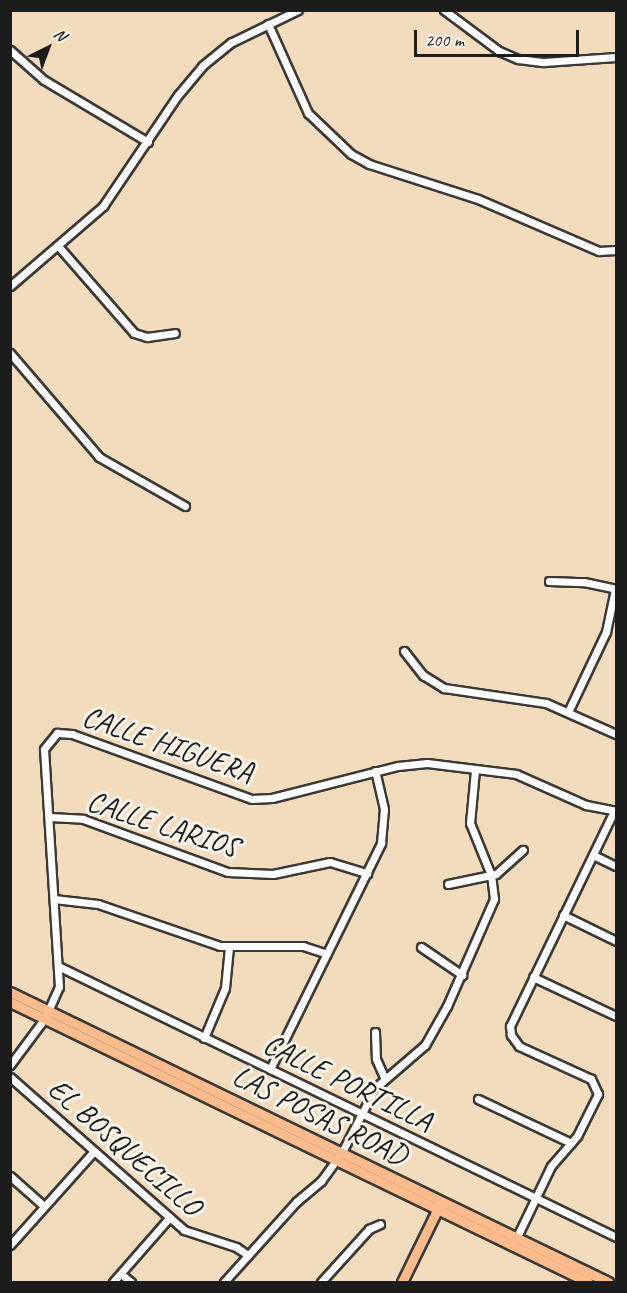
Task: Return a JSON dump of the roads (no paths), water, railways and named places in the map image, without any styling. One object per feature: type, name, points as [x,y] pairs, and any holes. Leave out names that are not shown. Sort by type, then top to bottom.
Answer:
[{"type":"main road","name":"LAS POSAS ROAD","points":[[10,992],[47,1014],[440,1205],[588,1282]]},
{"type":"main road","name":"LAS POSAS ROAD","points":[[10,1002],[47,1014]]},
{"type":"main road","points":[[402,1282],[440,1205]]},
{"type":"main road","name":"LAS POSAS ROAD","points":[[514,1242],[608,1282]]},
{"type":"street","points":[[10,286],[59,247],[103,206],[202,66],[232,42],[298,10]]},
{"type":"street","points":[[444,10],[499,51],[518,59],[544,62],[616,57]]},
{"type":"street","points":[[268,24],[308,114],[351,154],[478,200],[599,251],[616,250]]},
{"type":"street","points":[[10,50],[44,80],[148,142]]},
{"type":"street","points":[[59,247],[134,333],[147,337],[175,333]]},
{"type":"street","points":[[10,353],[99,457],[185,506]]},
{"type":"street","points":[[549,581],[584,582],[616,589],[606,632],[568,712]]},
{"type":"street","points":[[404,651],[423,675],[452,691],[546,703],[616,734]]},
{"type":"street","name":"CALLE HIGUERA","points":[[49,817],[44,749],[52,735],[72,734],[252,799],[272,798],[375,771],[427,763],[526,777],[572,800],[615,811]]},
{"type":"street","points":[[224,1282],[340,1156],[384,1077],[425,1045],[462,975],[493,904],[491,875],[470,823],[475,770]]},
{"type":"street","points":[[270,1069],[367,873],[384,826],[375,771]]},
{"type":"street","points":[[514,1242],[551,1166],[571,1143],[597,1098],[598,1089],[591,1079],[519,1046],[512,1039],[511,1022],[615,811]]},
{"type":"street","points":[[10,1065],[47,1014],[59,987],[60,967],[49,817]]},
{"type":"street","name":"CALLE LARIOS","points":[[49,817],[83,819],[228,872],[273,874],[330,862],[367,873]]},
{"type":"street","points":[[448,884],[491,875],[505,869],[523,850]]},
{"type":"street","points":[[593,855],[616,866]]},
{"type":"street","points":[[54,899],[98,904],[174,933],[229,947],[303,946],[327,954]]},
{"type":"street","points":[[564,915],[616,940]]},
{"type":"street","points":[[204,1038],[225,988],[229,947]]},
{"type":"street","points":[[421,947],[462,975]]},
{"type":"street","name":"CALLE PORTILLA","points":[[60,967],[616,1237]]},
{"type":"street","points":[[533,977],[616,1016]]},
{"type":"street","points":[[375,1032],[376,1059],[384,1077]]},
{"type":"street","name":"EL BOSQUECILLO","points":[[10,1077],[169,1218],[195,1237],[236,1247],[248,1255]]},
{"type":"street","points":[[478,1099],[571,1143]]},
{"type":"street","points":[[10,1245],[94,1151]]},
{"type":"street","points":[[10,1176],[44,1206]]},
{"type":"street","points":[[113,1282],[169,1218]]},
{"type":"street","points":[[321,1282],[369,1229],[380,1224]]},
{"type":"street","points":[[121,1274],[131,1282]]}]
